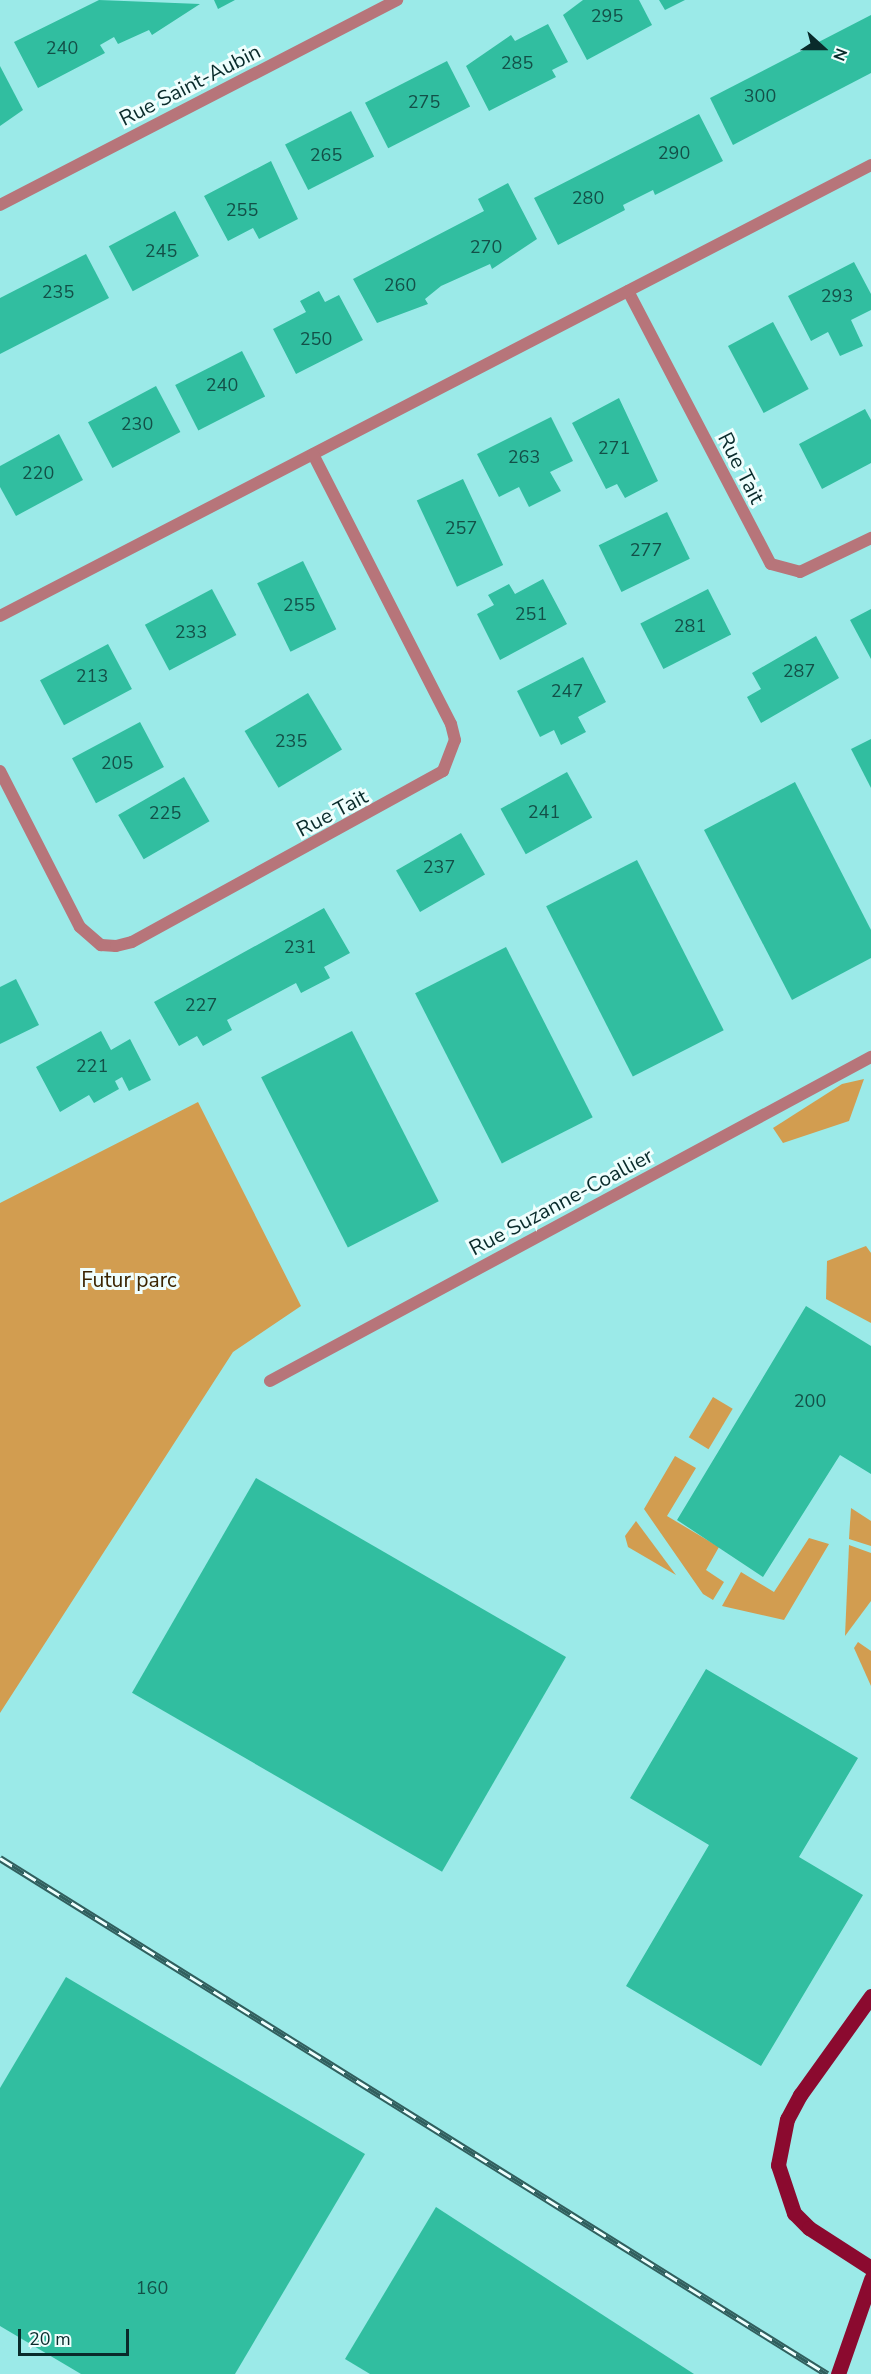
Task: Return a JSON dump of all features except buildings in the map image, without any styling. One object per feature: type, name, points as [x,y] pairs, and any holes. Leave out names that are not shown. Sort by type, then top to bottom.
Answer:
[{"type":"main road","points":[[871,1996],[800,2095],[781,2140],[778,2165],[787,2201],[809,2228],[871,2268]]},
{"type":"main road","points":[[838,2374],[871,2279]]},
{"type":"street","name":"Rue Saint-Aubin","points":[[0,205],[397,0]]},
{"type":"street","points":[[0,616],[871,165]]},
{"type":"street","name":"Rue Tait","points":[[627,291],[771,564],[800,572],[871,538]]},
{"type":"street","name":"Rue Tait","points":[[0,771],[80,927],[101,945],[116,946],[152,932],[443,771],[455,740],[451,724],[313,454]]},
{"type":"street","name":"Rue Suzanne-Coallier","points":[[270,1382],[871,1057]]},
{"type":"green space","points":[[864,1079],[849,1121],[783,1143],[773,1128],[842,1084]]},
{"type":"green space","name":"Futur parc","points":[[198,1102],[301,1306],[233,1352],[0,1713],[0,1203]]},
{"type":"green space","points":[[866,1246],[871,1253],[871,1323],[826,1299],[827,1261]]},
{"type":"green space","points":[[713,1397],[733,1409],[709,1449],[689,1437]]},
{"type":"green space","points":[[675,1456],[696,1468],[667,1516],[719,1547],[706,1570],[724,1582],[713,1600],[703,1594],[644,1509]]},
{"type":"green space","points":[[851,1508],[871,1521],[871,1546],[849,1539]]},
{"type":"green space","points":[[636,1521],[676,1575],[628,1547],[625,1536]]},
{"type":"green space","points":[[809,1538],[829,1544],[784,1620],[722,1606],[741,1572],[774,1592]]},
{"type":"green space","points":[[849,1545],[871,1553],[871,1601],[845,1636]]},
{"type":"green space","points":[[858,1642],[871,1651],[871,1686],[854,1648]]},
{"type":"railway","points":[[0,1858],[827,2374]]}]
